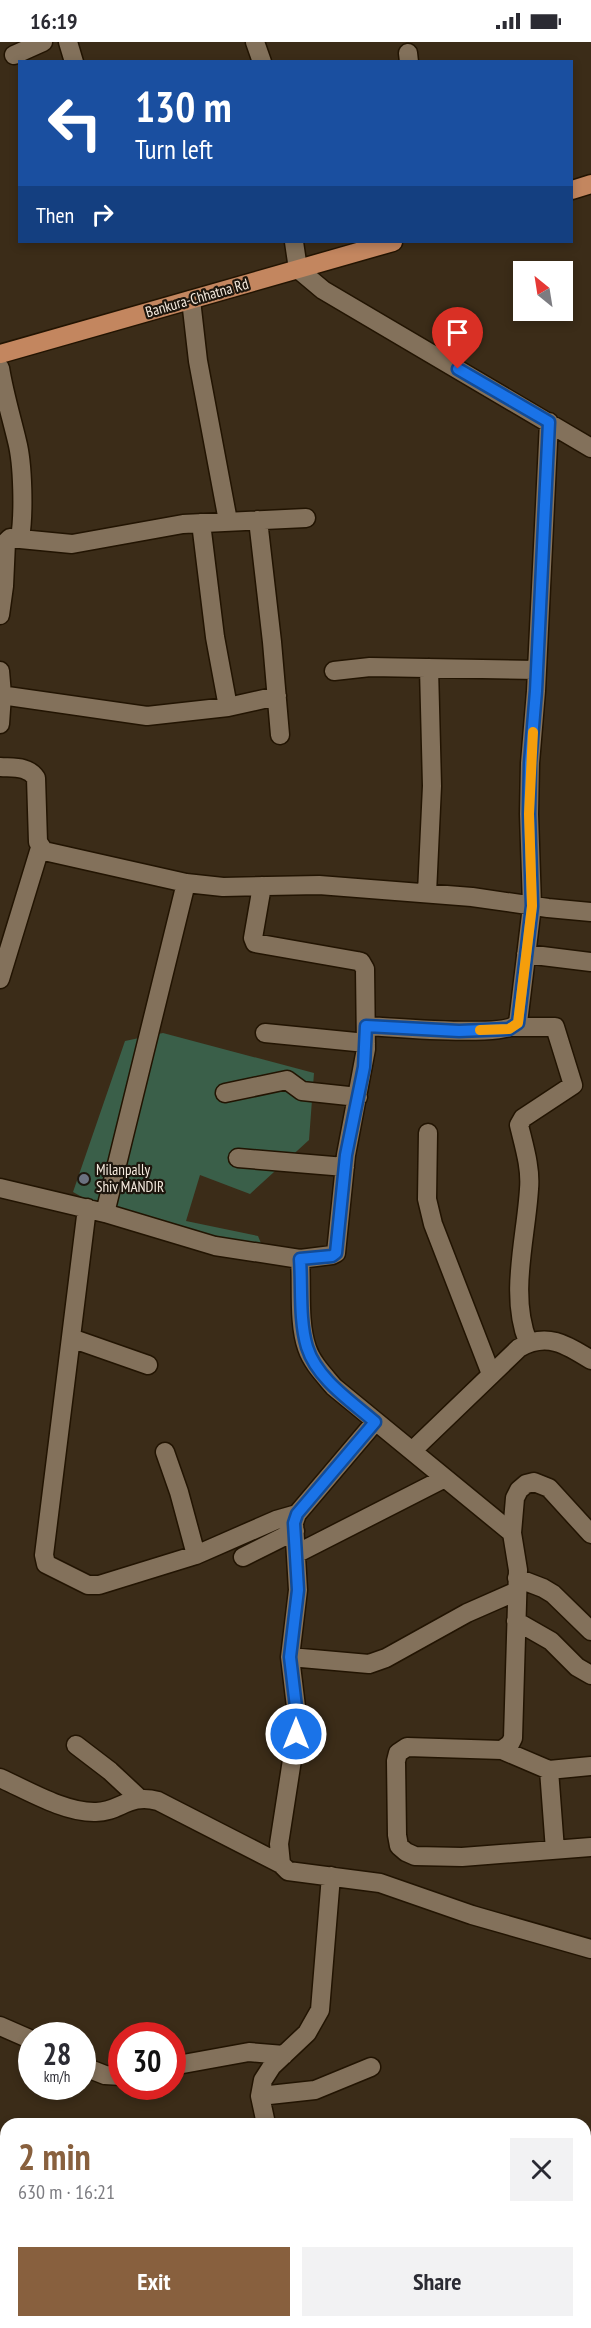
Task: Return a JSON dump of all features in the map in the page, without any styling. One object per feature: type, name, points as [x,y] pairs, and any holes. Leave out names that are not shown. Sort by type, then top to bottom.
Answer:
[{"type":"highway","points":[[573,190],[591,184]]},
{"type":"highway","name":"Bankura-Chhatna Rd","points":[[0,354],[389,243]]},
{"type":"street","points":[[9,54],[43,42]]},
{"type":"street","points":[[68,42],[73,60]]},
{"type":"street","points":[[255,42],[261,60]]},
{"type":"street","points":[[294,243],[298,269],[323,290],[591,448]]},
{"type":"street","points":[[191,300],[200,372],[228,521]]},
{"type":"street","points":[[0,368],[6,405],[19,450],[20,538]]},
{"type":"street","points":[[515,1027],[518,1023],[532,906],[530,763],[537,670],[549,422]]},
{"type":"street","points":[[0,615],[6,542],[10,538],[72,544],[201,523],[306,518]]},
{"type":"street","points":[[258,520],[280,735]]},
{"type":"street","points":[[201,523],[215,637],[228,707]]},
{"type":"street","points":[[334,671],[370,667],[537,670]]},
{"type":"street","points":[[427,893],[432,786],[429,668]]},
{"type":"street","points":[[0,670],[0,724]]},
{"type":"street","points":[[1,695],[147,716],[228,707],[277,696]]},
{"type":"street","points":[[0,767],[26,769],[36,778],[40,848],[0,979]]},
{"type":"street","points":[[40,848],[44,851],[186,883],[223,887],[320,885],[472,897],[591,912]]},
{"type":"street","points":[[105,1213],[186,883]]},
{"type":"street","points":[[0,1188],[87,1208],[215,1246],[300,1259],[332,1256],[336,1253],[345,1167],[358,1097],[366,1035],[365,969],[361,962],[253,941],[262,886]]},
{"type":"street","points":[[526,954],[591,962]]},
{"type":"street","points":[[266,1033],[366,1035],[555,1027],[573,1085],[523,1118],[519,1125],[529,1176],[520,1277],[521,1320],[528,1342]]},
{"type":"street","points":[[225,1093],[286,1080],[302,1091],[358,1097]]},
{"type":"street","points":[[428,1133],[427,1199],[433,1224],[492,1374]]},
{"type":"street","points":[[238,1158],[345,1167]]},
{"type":"street","points":[[87,1208],[44,1555],[46,1564],[81,1582],[99,1585],[196,1555],[268,1523],[296,1523]]},
{"type":"street","points":[[300,1259],[304,1333],[307,1349],[315,1363],[334,1387],[512,1533]]},
{"type":"street","points":[[71,1338],[148,1365]]},
{"type":"street","points":[[412,1451],[528,1342],[540,1339],[551,1340],[591,1360]]},
{"type":"street","points":[[243,1557],[296,1523],[375,1422]]},
{"type":"street","points":[[165,1452],[179,1492],[196,1555]]},
{"type":"street","points":[[296,1554],[445,1478]]},
{"type":"street","points":[[502,1750],[510,1744],[515,1730],[517,1584],[512,1533],[515,1498],[526,1484],[534,1482],[549,1488],[589,1527]]},
{"type":"street","points":[[281,1864],[279,1844],[296,1734],[296,1707],[290,1657],[298,1590],[296,1523]]},
{"type":"street","points":[[290,1657],[369,1664],[386,1658],[517,1584],[543,1588],[553,1594],[591,1631]]},
{"type":"street","points":[[516,1621],[551,1641],[577,1667],[591,1674]]},
{"type":"street","points":[[76,1744],[140,1798]]},
{"type":"street","points":[[591,1766],[549,1770],[502,1750],[407,1747],[401,1749],[396,1761],[399,1846],[415,1856],[462,1857],[591,1847]]},
{"type":"street","points":[[549,1770],[555,1850]]},
{"type":"street","points":[[0,1778],[68,1808],[93,1812],[104,1812],[140,1798],[158,1801],[281,1864],[288,1872],[380,1883],[472,1915],[591,1949]]},
{"type":"street","points":[[265,2118],[260,2096],[263,2080],[272,2066],[307,2033],[320,2010],[331,1876]]},
{"type":"street","points":[[0,2026],[18,2034]]},
{"type":"street","points":[[186,2063],[249,2052],[284,2055]]},
{"type":"street","points":[[260,2096],[315,2090],[371,2067]]},
{"type":"green space","points":[[163,1033],[314,1073],[309,1140],[250,1194],[200,1175],[186,1221],[258,1236],[265,1253],[181,1244],[87,1202],[73,1192],[125,1041]]},
{"type":"slow traffic","points":[[480,1030],[509,1029],[518,1023],[532,906],[529,814],[533,732]]},
{"type":"place","name":"Milanpally Shiv MANDIR","points":[[84,1179]]},
{"type":"route","points":[[296,1734],[296,1707],[290,1657],[298,1590],[294,1523],[297,1514],[375,1422],[334,1387],[307,1349],[300,1259],[332,1256],[336,1253],[346,1155],[364,1067],[366,1026],[459,1031],[515,1027],[518,1023],[531,924],[530,763],[536,691],[549,422],[458,369]]}]
